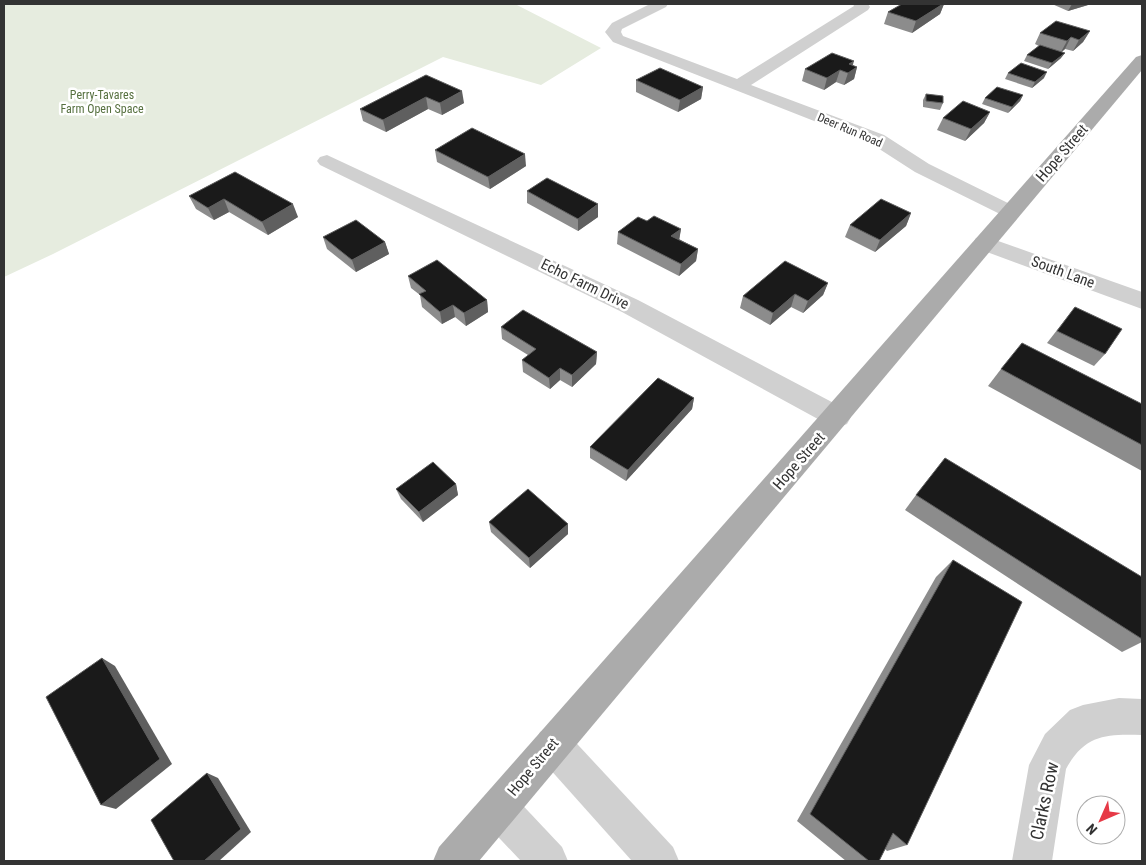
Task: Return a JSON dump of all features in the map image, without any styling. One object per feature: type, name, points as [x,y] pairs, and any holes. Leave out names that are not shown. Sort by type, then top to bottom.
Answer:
[{"type":"main road","name":"Hope Street","points":[[453,861],[837,417],[984,243],[1139,68]]},
{"type":"street","name":"Deer Run Road","points":[[661,4],[616,26],[613,32],[618,39],[877,139],[922,168],[1011,212]]},
{"type":"street","points":[[739,85],[863,7],[860,4]]},
{"type":"street","name":"Echo Farm Drive","points":[[328,161],[630,306],[837,417]]},
{"type":"street","name":"South Lane","points":[[984,243],[1142,301]]},
{"type":"street","name":"Clarks Row","points":[[1032,861],[1048,765],[1058,747],[1082,723],[1119,716],[1142,717]]},
{"type":"street","points":[[553,745],[659,861]]},
{"type":"street","points":[[499,809],[548,861]]},
{"type":"green space","name":"Perry-Tavares Farm Open Space","points":[[4,4],[515,4],[601,48],[541,85],[443,57],[4,277]]},
{"type":"building","points":[[902,4],[943,4],[916,21],[888,12]]},
{"type":"building","points":[[1056,21],[1090,31],[1079,40],[1071,37],[1067,41],[1040,33]]},
{"type":"building","points":[[1040,45],[1065,53],[1052,63],[1027,55]]},
{"type":"building","points":[[832,53],[854,61],[849,64],[857,67],[848,73],[840,70],[827,78],[805,69]]},
{"type":"building","points":[[1021,63],[1047,72],[1035,82],[1008,73]]},
{"type":"building","points":[[660,68],[703,87],[680,100],[636,80]]},
{"type":"building","points":[[426,75],[462,91],[440,103],[426,97],[383,120],[360,109]]},
{"type":"building","points":[[997,87],[1023,95],[1012,107],[985,98]]},
{"type":"building","points":[[926,94],[943,96],[943,103],[926,101]]},
{"type":"building","points":[[963,101],[990,112],[971,129],[943,118]]},
{"type":"building","points":[[472,128],[525,154],[488,177],[435,150]]},
{"type":"building","points":[[235,172],[293,204],[262,222],[224,199],[208,208],[189,196]]},
{"type":"building","points":[[547,178],[598,204],[578,219],[527,191]]},
{"type":"building","points":[[881,199],[911,213],[880,240],[850,225]]},
{"type":"building","points":[[654,216],[681,229],[671,236],[698,249],[681,264],[618,232],[638,217],[647,221]]},
{"type":"building","points":[[356,220],[385,242],[352,260],[323,237]]},
{"type":"building","points":[[437,260],[487,300],[464,313],[453,305],[440,312],[419,294],[426,291],[408,276]]},
{"type":"building","points":[[785,261],[828,283],[808,301],[795,294],[773,313],[743,296]]},
{"type":"building","points":[[1075,307],[1122,329],[1105,354],[1057,331]]},
{"type":"building","points":[[523,310],[597,352],[572,375],[560,368],[549,378],[522,360],[536,349],[501,327]]},
{"type":"building","points":[[1022,343],[1142,404],[1142,445],[1001,369]]},
{"type":"building","points":[[658,378],[694,398],[628,470],[590,447]]},
{"type":"building","points":[[945,458],[1142,577],[1142,639],[916,495]]},
{"type":"building","points":[[433,462],[456,484],[419,512],[396,489]]},
{"type":"building","points":[[528,489],[568,524],[529,558],[489,522]]},
{"type":"building","points":[[953,560],[1022,602],[907,845],[893,833],[879,861],[869,861],[810,814]]},
{"type":"building","points":[[102,658],[160,759],[101,805],[46,697]]},
{"type":"building","points":[[207,773],[241,829],[204,861],[174,861],[151,820]]}]
